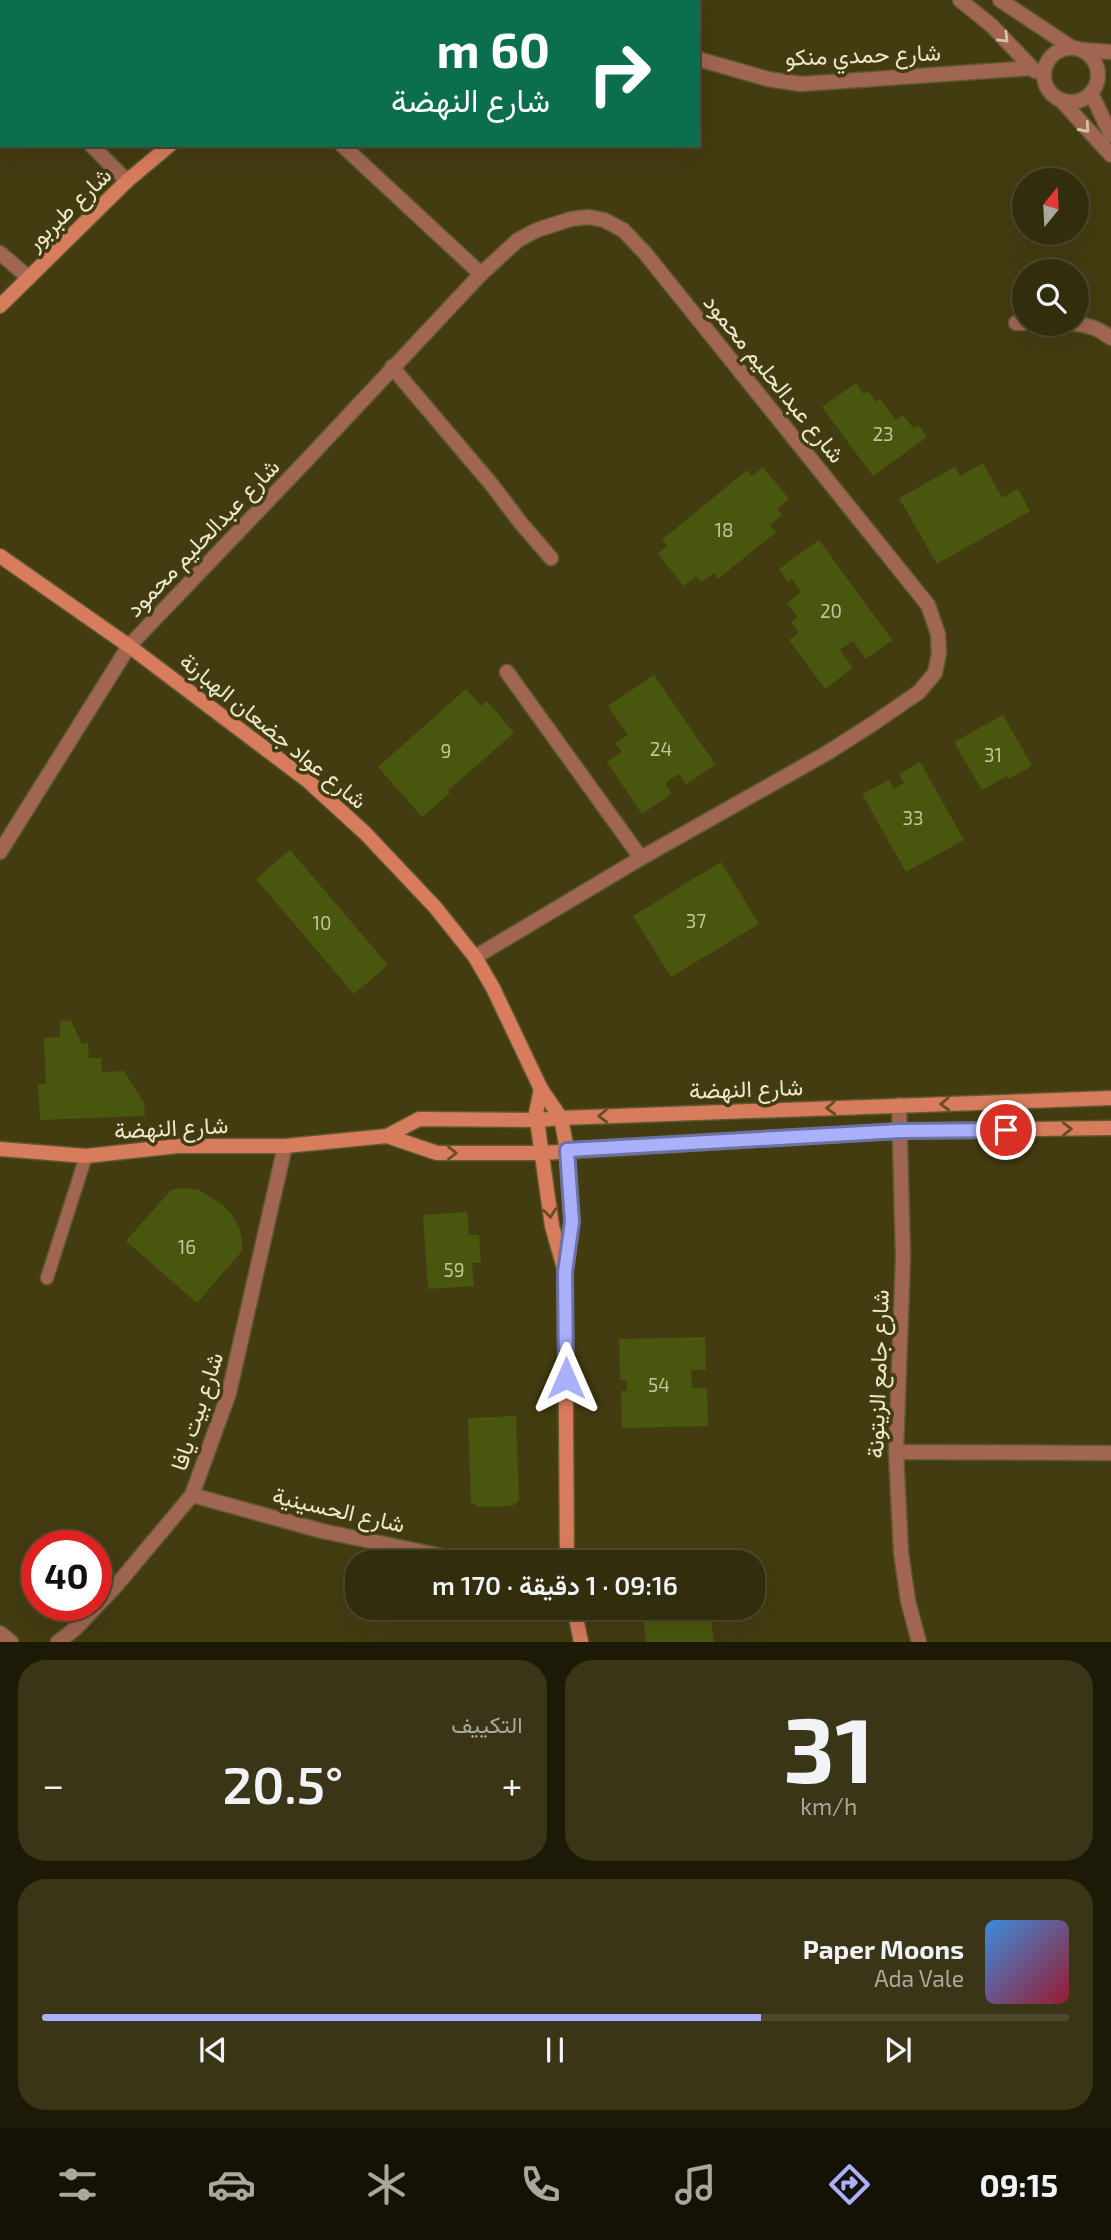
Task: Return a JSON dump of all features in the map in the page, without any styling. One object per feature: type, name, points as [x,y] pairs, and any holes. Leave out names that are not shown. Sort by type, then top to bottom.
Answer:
[{"type":"street","points":[[960,0],[992,26],[1044,80]]},
{"type":"street","points":[[1000,0],[1091,55],[1099,72],[1093,92],[1111,135]]},
{"type":"street","points":[[1111,52],[1077,48],[1059,50],[1049,57],[1044,68],[1047,89],[1111,155]]},
{"type":"street","name":"شارع حمدي منكو","points":[[700,60],[768,79],[801,84],[1032,68]]},
{"type":"street","points":[[1060,100],[1080,101],[1093,92],[1111,86]]},
{"type":"street","points":[[93,147],[127,181]]},
{"type":"street","name":"شارع طبربور","points":[[0,306],[127,181],[168,147]]},
{"type":"street","points":[[344,147],[481,274]]},
{"type":"street","name":"شارع عبدالحليم محمود","points":[[0,852],[129,646],[481,274],[518,240],[537,230],[571,219],[589,217],[604,220],[623,230],[645,253],[911,584],[928,606],[934,619],[939,653],[935,673],[919,692],[874,723],[827,753],[641,858],[475,957]]},
{"type":"street","points":[[0,253],[29,278]]},
{"type":"street","points":[[1089,325],[1111,338]]},
{"type":"street","points":[[392,368],[551,558]]},
{"type":"street","name":"شارع عواد جضعان الهبارنة","points":[[0,556],[129,646],[284,762],[340,809],[435,907],[475,957],[512,1024],[541,1089],[561,1118],[567,1150],[572,1222],[565,1272]]},
{"type":"street","points":[[508,672],[641,858]]},
{"type":"street","name":"شارع عواد جضعان الهبارنة","points":[[541,1089],[536,1114],[552,1226],[565,1272]]},
{"type":"street","name":"شارع النهضة","points":[[0,1149],[86,1156],[178,1146],[285,1146],[387,1136],[419,1119],[538,1121],[1111,1098]]},
{"type":"street","name":"شارع جامع الزيتونة","points":[[899,1105],[903,1257],[896,1452],[901,1552],[908,1601],[919,1642]]},
{"type":"street","name":"شارع النهضة","points":[[387,1136],[437,1153],[542,1153],[900,1131],[1111,1128]]},
{"type":"street","name":"شارع بيت يافا","points":[[58,1642],[76,1628],[115,1587],[192,1494],[229,1393],[285,1146]]},
{"type":"street","points":[[565,1272],[567,1550]]},
{"type":"street","points":[[896,1452],[1111,1452]]},
{"type":"street","name":"شارع الحسينية","points":[[192,1494],[322,1531],[413,1550]]},
{"type":"street","points":[[576,1620],[581,1642]]},
{"type":"street","points":[[0,1633],[11,1642]]},
{"type":"lane","points":[[47,1278],[86,1156]]},
{"type":"building","points":[[856,383],[863,394],[868,391],[876,402],[880,399],[896,420],[903,415],[913,428],[918,425],[927,437],[873,476],[822,407]]},
{"type":"building","points":[[983,463],[1002,498],[1018,489],[1030,511],[937,564],[899,498],[955,467],[960,476]]},
{"type":"building","points":[[763,467],[789,499],[777,509],[782,515],[770,525],[776,532],[718,579],[714,573],[702,582],[696,576],[684,586],[658,554],[667,546],[662,540],[747,470],[752,476]]},
{"type":"building","points":[[819,540],[892,640],[866,659],[853,641],[840,650],[853,668],[825,689],[789,640],[799,633],[791,622],[798,617],[787,603],[801,592],[792,579],[788,582],[779,569]]},
{"type":"building","points":[[654,675],[715,764],[686,785],[679,774],[665,783],[672,794],[642,814],[607,762],[622,752],[615,743],[628,735],[608,706]]},
{"type":"building","points":[[466,689],[481,706],[487,701],[514,733],[448,790],[450,793],[422,817],[378,767]]},
{"type":"building","points":[[1003,715],[1032,766],[982,790],[954,742]]},
{"type":"building","points":[[920,762],[964,840],[906,872],[862,794],[889,780],[894,789],[904,783],[899,774]]},
{"type":"building","points":[[290,850],[388,965],[354,994],[256,879]]},
{"type":"building","points":[[721,862],[759,924],[671,977],[633,916]]},
{"type":"building","points":[[60,1020],[71,1021],[82,1044],[88,1043],[89,1058],[101,1058],[102,1072],[124,1071],[144,1103],[145,1116],[40,1120],[38,1084],[46,1084],[44,1038],[60,1037]]},
{"type":"building","points":[[171,1190],[199,1190],[222,1204],[239,1227],[242,1240],[242,1251],[197,1303],[126,1241]]},
{"type":"building","points":[[467,1212],[469,1235],[479,1235],[481,1263],[472,1263],[474,1286],[428,1289],[423,1215]]},
{"type":"building","points":[[705,1337],[706,1370],[691,1370],[692,1388],[707,1388],[708,1426],[622,1428],[621,1391],[627,1391],[627,1380],[620,1380],[619,1339]]},
{"type":"building","points":[[516,1416],[519,1501],[512,1506],[478,1507],[471,1502],[468,1418]]},
{"type":"building","points":[[643,1620],[711,1620],[714,1642],[646,1642]]},
{"type":"route","points":[[566,1378],[565,1272],[572,1222],[567,1150],[900,1131],[1006,1130]]}]
